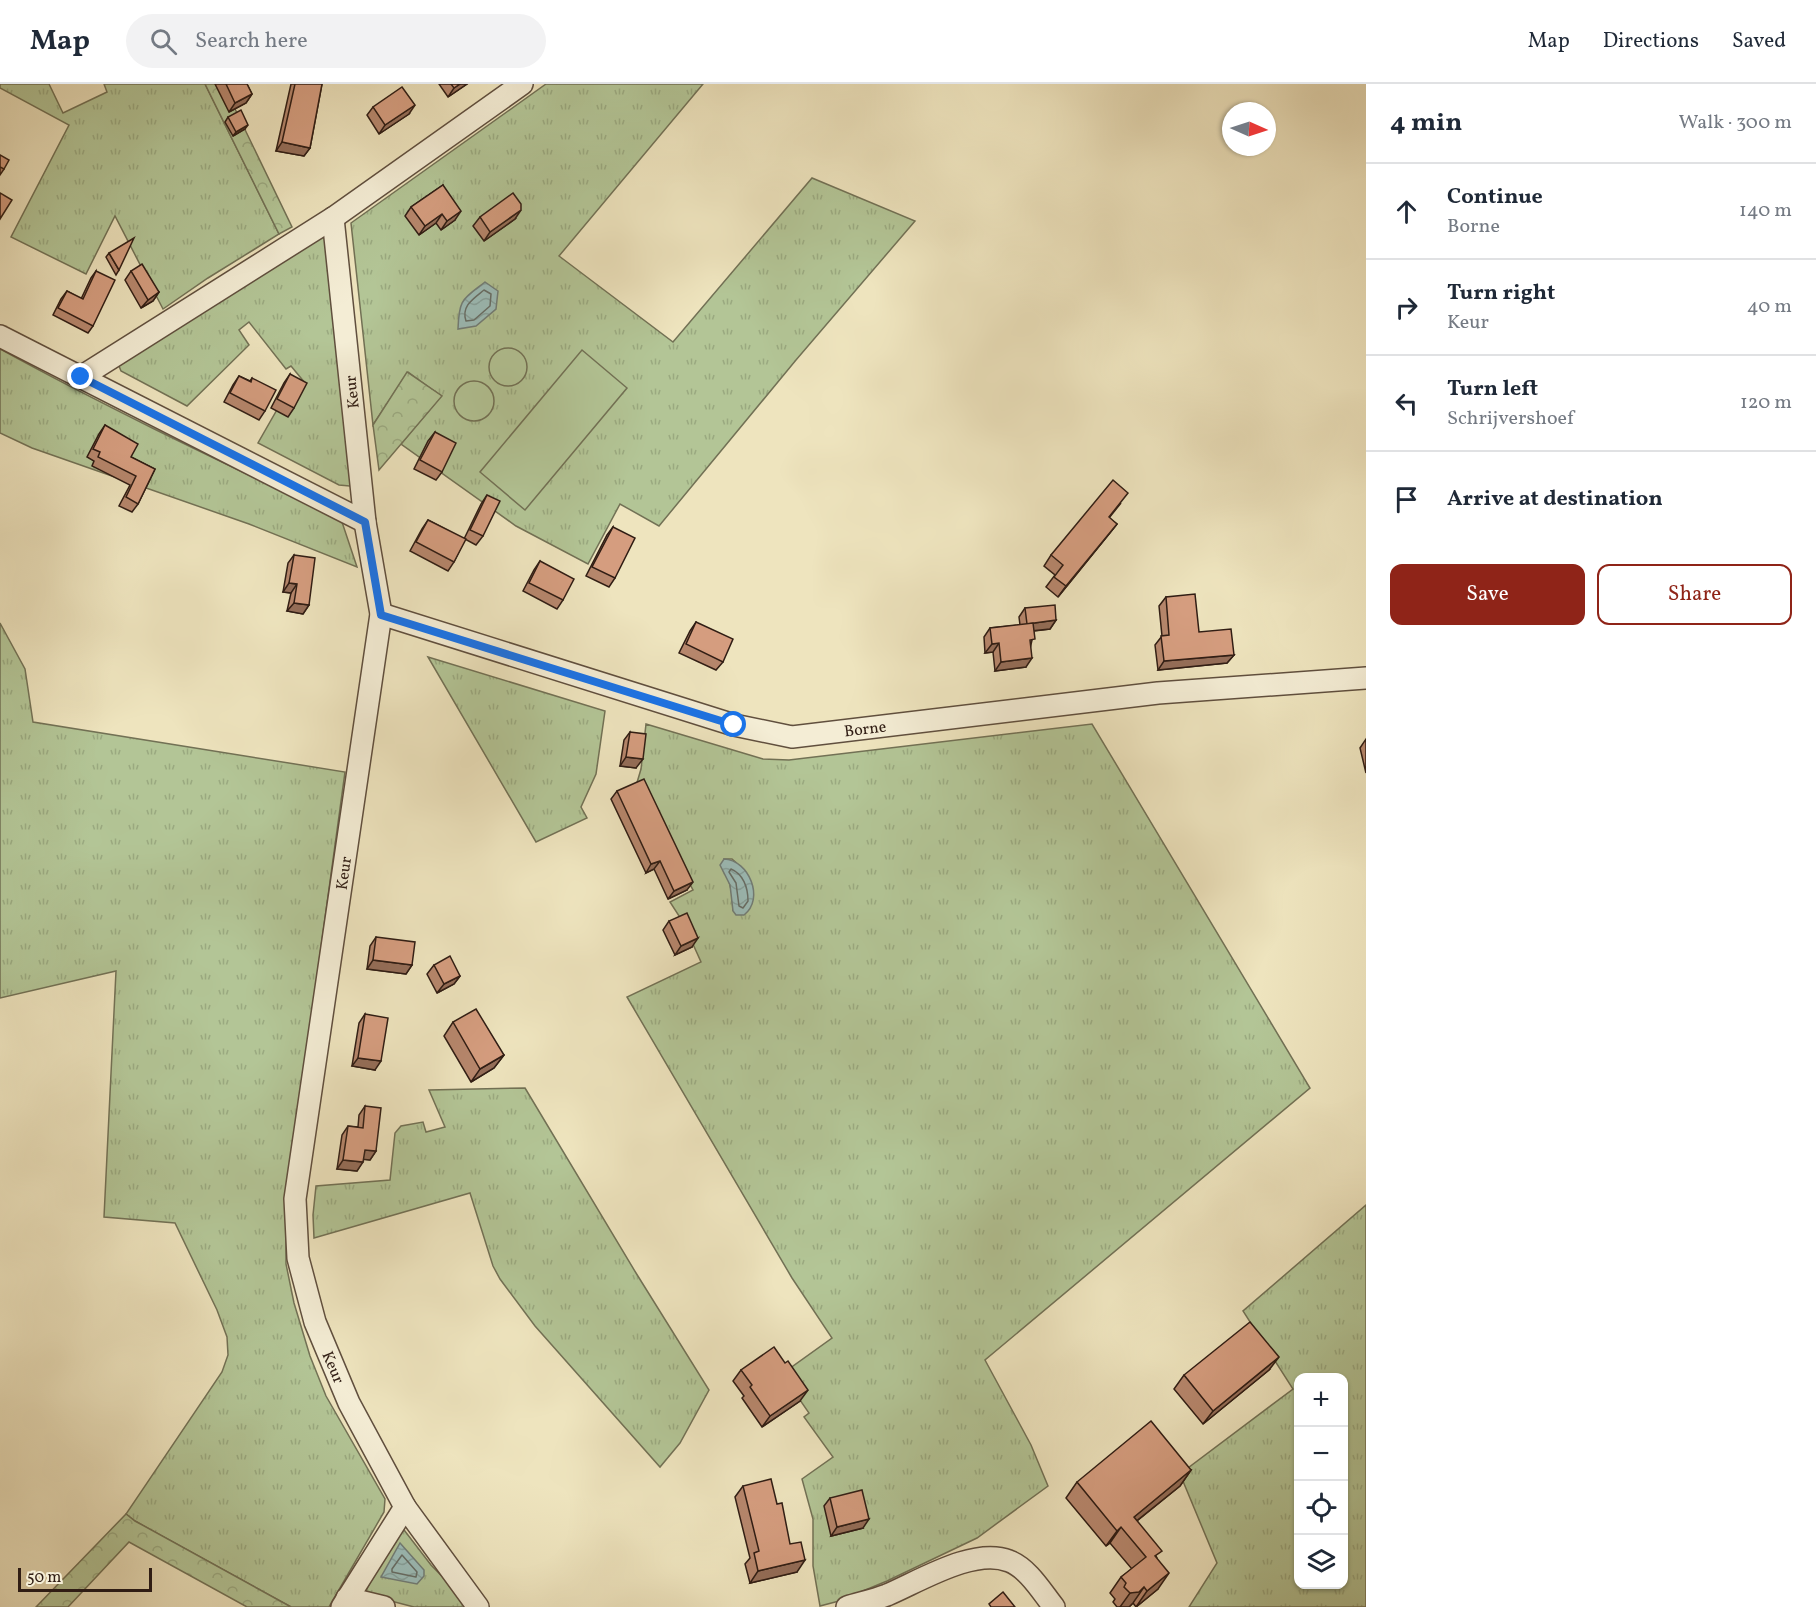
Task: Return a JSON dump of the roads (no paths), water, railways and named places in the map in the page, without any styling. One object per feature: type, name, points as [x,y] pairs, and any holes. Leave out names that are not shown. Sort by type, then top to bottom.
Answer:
[{"type":"street","points":[[81,377],[333,218],[522,84]]},
{"type":"street","name":"Keur","points":[[333,218],[365,522],[381,615],[295,1199],[298,1258],[315,1322],[349,1403],[405,1507],[478,1607]]},
{"type":"street","points":[[0,336],[365,522]]},
{"type":"street","name":"Borne","points":[[381,615],[734,725],[792,737],[1158,693],[1366,678]]},
{"type":"street","points":[[384,1607],[344,1602],[405,1507]]},
{"type":"street","points":[[847,1607],[884,1596],[971,1558],[993,1556],[1011,1561],[1028,1574],[1054,1607]]},
{"type":"water","points":[[485,282],[498,291],[496,309],[476,326],[458,329],[459,312],[463,301]]},
{"type":"water","points":[[724,859],[741,866],[751,881],[753,900],[744,915],[736,915],[733,911],[730,885],[720,865]]},
{"type":"water","points":[[400,1543],[424,1570],[424,1576],[417,1584],[381,1577]]}]
